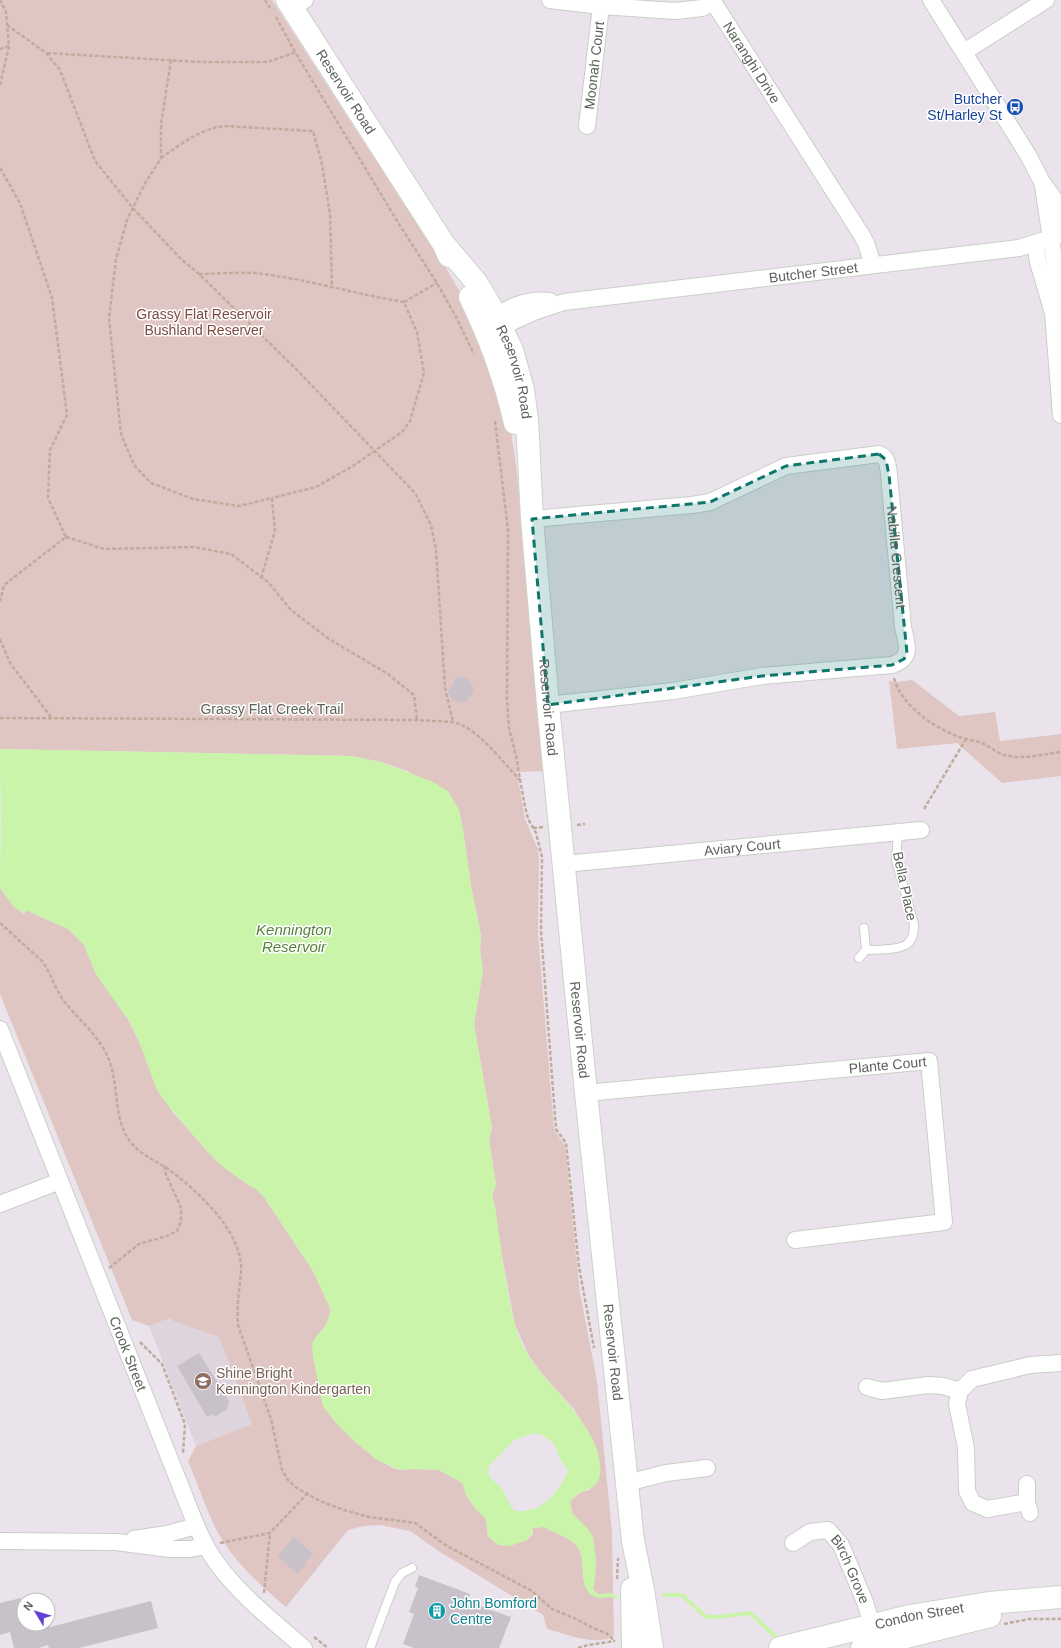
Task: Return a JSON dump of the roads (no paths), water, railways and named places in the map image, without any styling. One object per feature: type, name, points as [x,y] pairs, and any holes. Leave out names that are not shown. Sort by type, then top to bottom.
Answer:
[{"type":"main road","name":"Reservoir Road","points":[[295,3],[304,47],[443,243],[494,324],[496,355],[509,398],[532,519],[548,705],[626,1483],[622,1642]]},
{"type":"main road","name":"Reservoir Road","points":[[625,1547],[643,1590],[652,1648]]},
{"type":"main road","name":"Condon Street","points":[[780,1648],[910,1616],[989,1603],[1061,1597]]},
{"type":"main road","name":"Condon Street","points":[[862,1648],[1061,1600]]},
{"type":"street","name":"Naranghi Drive","points":[[550,0],[601,6],[676,11],[702,8],[713,1],[861,234],[866,243],[873,264]]},
{"type":"street","points":[[931,0],[1028,155],[1042,182],[1055,200],[1061,221]]},
{"type":"street","points":[[964,52],[1046,0]]},
{"type":"street","name":"Moonah Court","points":[[587,126],[601,6]]},
{"type":"street","points":[[1042,182],[1044,202],[1056,237],[1057,286],[1053,313]]},
{"type":"street","name":"Butcher Street","points":[[494,324],[517,306],[531,301],[541,300],[564,302],[873,264],[1019,248],[1056,237]]},
{"type":"street","points":[[1035,243],[1038,262],[1053,313],[1061,415]]},
{"type":"street","name":"Nabilla Crescent","points":[[532,519],[692,505],[710,502],[786,466],[857,458],[874,454],[883,456],[886,460],[889,475],[903,627],[907,647],[907,653],[904,659],[892,665],[762,676],[673,690],[548,705]]},
{"type":"street","name":"Aviary Court","points":[[564,864],[921,830]]},
{"type":"street","name":"Crook Street","points":[[0,1029],[60,1181],[106,1273],[196,1526],[214,1542],[218,1564],[234,1583],[255,1605],[304,1648]]},
{"type":"street","name":"Plante Court","points":[[586,1093],[929,1061],[944,1222],[796,1240]]},
{"type":"street","points":[[0,1204],[60,1181]]},
{"type":"street","points":[[1027,1484],[1029,1508],[987,1509],[973,1503],[967,1491],[966,1448],[957,1404],[960,1391],[972,1379],[1030,1365],[1061,1363]]},
{"type":"street","points":[[867,1387],[882,1391],[928,1385],[943,1386],[960,1391]]},
{"type":"street","points":[[626,1483],[666,1473],[707,1468]]},
{"type":"street","points":[[116,1542],[167,1534],[196,1526]]},
{"type":"street","name":"Birch Grove","points":[[794,1543],[810,1532],[828,1530],[841,1545],[865,1602],[872,1625]]},
{"type":"street","points":[[0,1541],[116,1542],[170,1549],[190,1549],[214,1542]]},
{"type":"lane","name":"Bella Place","points":[[866,950],[902,947],[908,944],[914,931],[914,924],[896,860],[898,833]]},
{"type":"lane","points":[[860,958],[866,950],[864,928]]},
{"type":"lane","points":[[370,1648],[394,1582],[402,1573],[412,1568]]},
{"type":"water","name":"Kennington Reservoir","points":[[0,749],[351,756],[381,762],[433,782],[448,791],[459,810],[471,886],[481,935],[480,951],[483,970],[474,1024],[492,1128],[489,1139],[496,1185],[492,1196],[506,1282],[514,1321],[524,1349],[539,1370],[586,1427],[594,1442],[599,1458],[600,1475],[598,1482],[596,1485],[577,1495],[570,1502],[572,1513],[588,1529],[593,1537],[596,1560],[593,1589],[599,1598],[591,1595],[587,1590],[584,1583],[580,1553],[577,1546],[570,1540],[544,1527],[532,1528],[533,1532],[527,1540],[510,1546],[498,1545],[488,1536],[486,1519],[475,1508],[466,1495],[463,1484],[439,1470],[400,1470],[376,1459],[353,1440],[337,1424],[323,1406],[313,1357],[312,1344],[326,1325],[331,1310],[313,1271],[264,1197],[256,1189],[222,1166],[208,1152],[162,1098],[156,1088],[137,1036],[129,1021],[96,974],[84,945],[68,929],[26,910],[24,914],[14,907],[0,888]],"holes":[[[534,1433],[542,1435],[554,1443],[560,1459],[568,1471],[557,1490],[548,1500],[531,1510],[515,1511],[510,1505],[504,1492],[498,1484],[491,1479],[488,1473],[489,1466],[514,1440]]]},
{"type":"waterway","points":[[599,1596],[611,1595],[616,1597]]},
{"type":"waterway","points":[[664,1595],[682,1595],[706,1617],[750,1613],[775,1636]]},
{"type":"place","name":"Butcher St/Harley St","points":[[1015,107]]},
{"type":"place","name":"Shine Bright Kennington Kindergarten","points":[[203,1381]]},
{"type":"place","name":"John Bomford Centre","points":[[437,1611]]},
{"type":"park label","name":"Grassy Flat Reservoir Bushland Reserver","points":[[204,322]]}]
